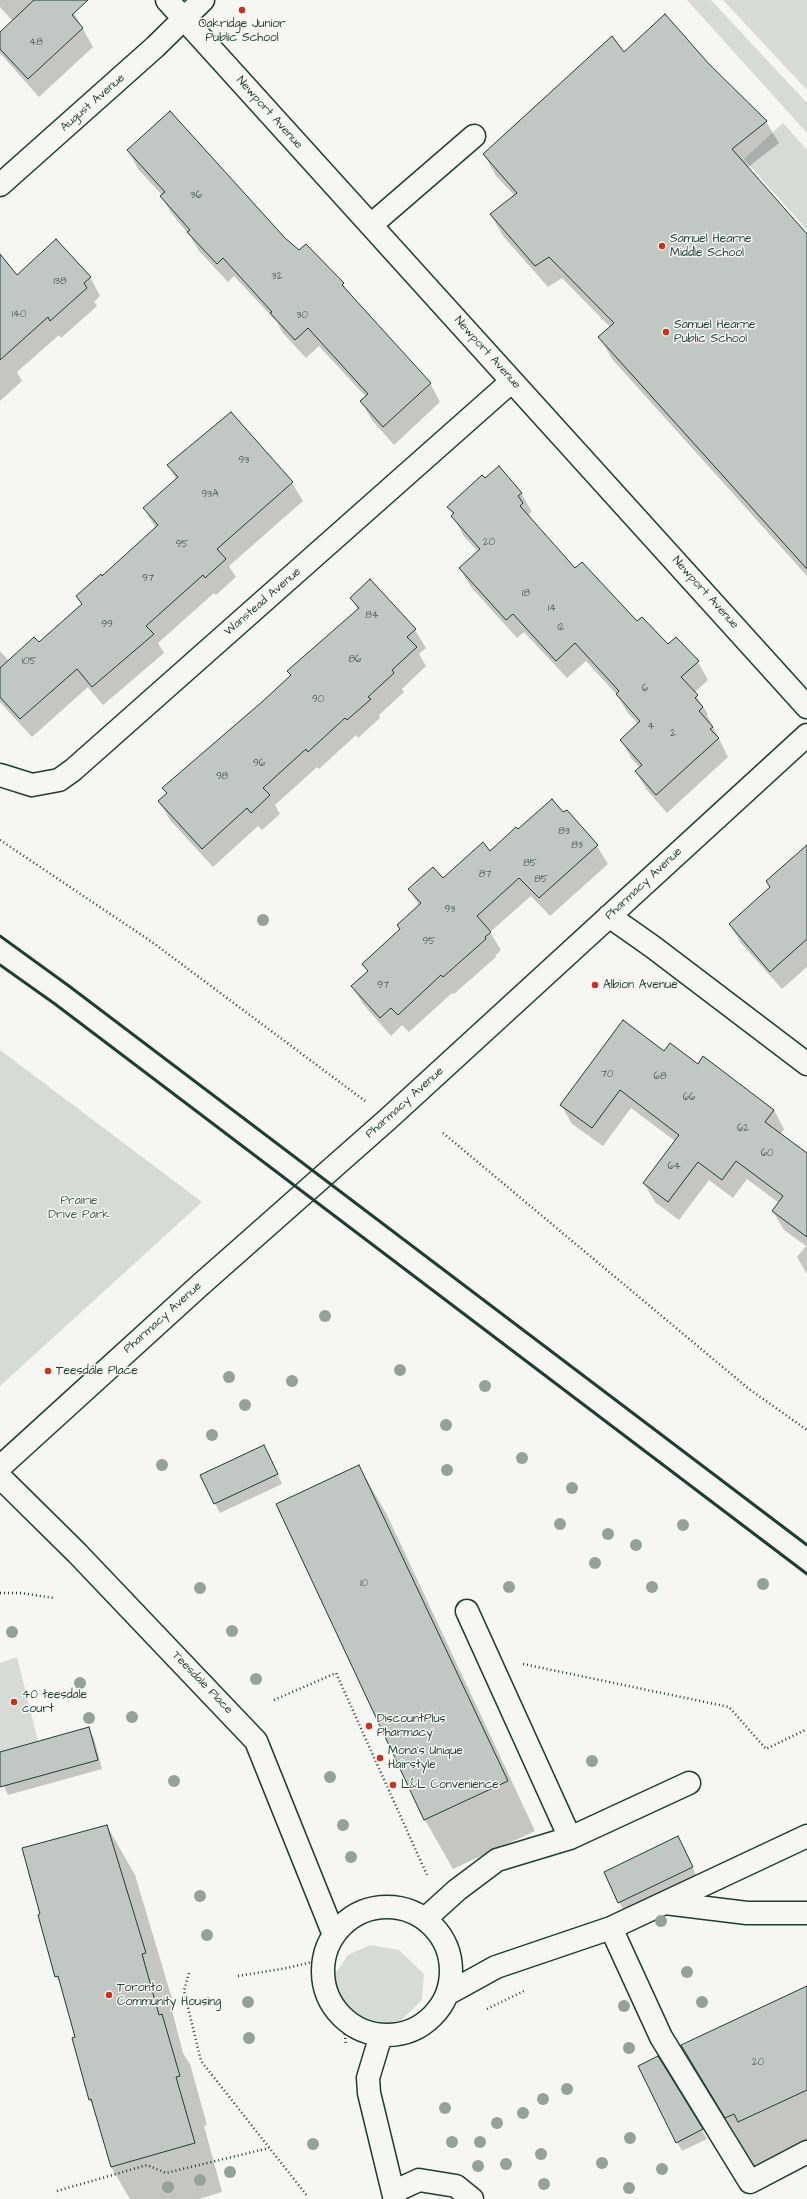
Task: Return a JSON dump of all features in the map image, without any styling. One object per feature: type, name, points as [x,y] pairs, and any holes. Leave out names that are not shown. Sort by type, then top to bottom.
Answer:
[{"type":"street","name":"Newport Avenue","points":[[167,0],[807,707]]},
{"type":"street","name":"August Avenue","points":[[0,185],[184,20],[203,0]]},
{"type":"street","points":[[371,225],[474,136]]},
{"type":"street","name":"Wanstead Avenue","points":[[0,775],[32,786],[59,780],[73,770],[512,381]]},
{"type":"street","name":"Pharmacy Avenue","points":[[0,1467],[198,1286],[388,1119],[807,735]]},
{"type":"street","points":[[610,916],[659,951],[807,1064]]},
{"type":"street","name":"Teesdale Place","points":[[0,1477],[77,1553],[256,1740],[334,1935]]},
{"type":"street","points":[[467,1611],[570,1838]]},
{"type":"street","points":[[425,1919],[458,1890],[497,1860],[570,1838],[689,1783]]},
{"type":"street","points":[[447,1994],[496,1967],[611,1928],[807,1836]]},
{"type":"street","points":[[665,1903],[747,1913],[807,1913]]},
{"type":"street","points":[[386,1906],[406,1910],[425,1919],[439,1934],[449,1953],[451,1974],[447,1994],[437,2012],[420,2026],[401,2033],[381,2035],[360,2029],[343,2018],[330,2001],[323,1980],[324,1959],[327,1947],[334,1935],[348,1920],[366,1910],[386,1906]]},
{"type":"street","points":[[611,1928],[661,2037],[750,2182],[807,2152]]},
{"type":"street","points":[[381,2035],[368,2078],[369,2092],[394,2195],[419,2180],[456,2186],[472,2199]]},
{"type":"path","points":[[0,840],[152,942],[388,1119]]},
{"type":"path","points":[[443,1133],[750,1389],[807,1430]]},
{"type":"path","points":[[0,1593],[20,1593],[54,1598]]},
{"type":"path","points":[[486,1652],[525,1664],[729,1707],[766,1749],[807,1728]]},
{"type":"path","points":[[274,1700],[336,1673],[427,1875]]},
{"type":"path","points":[[238,1976],[287,1968],[324,1959]]},
{"type":"path","points":[[189,1972],[184,1991],[201,2061],[308,2197]]},
{"type":"path","points":[[57,2190],[147,2165],[166,2173],[269,2148]]},
{"type":"green space","points":[[687,0],[711,0],[807,103],[807,133]]},
{"type":"green space","points":[[723,0],[807,0],[807,90]]},
{"type":"green space","points":[[783,123],[807,150],[807,230],[744,159]]},
{"type":"green space","name":"Prairie Drive Park","points":[[0,1050],[202,1202],[0,1386]]},
{"type":"green space","name":"40 teesdale court","points":[[17,1657],[38,1741],[0,1753],[0,1663]]},
{"type":"green space","points":[[370,1945],[399,1950],[424,1974],[422,2000],[394,2027],[365,2031],[347,2013],[332,1979],[348,1955]]},
{"type":"building","points":[[34,0],[88,0],[72,15],[83,28],[28,79],[0,49],[0,32]]},
{"type":"building","name":"Samuel Hearne Middle School","points":[[665,14],[709,64],[767,121],[732,149],[807,234],[807,569],[598,337],[614,323],[549,257],[535,266],[490,214],[517,193],[483,154],[612,36],[624,52]]},
{"type":"building","points":[[170,111],[285,238],[299,250],[306,244],[344,283],[342,285],[431,383],[383,427],[360,401],[368,394],[308,328],[295,340],[223,258],[217,264],[187,232],[190,230],[160,196],[165,192],[127,150]]},
{"type":"building","points":[[56,239],[91,277],[84,283],[87,288],[50,321],[48,317],[0,360],[0,254],[17,275]]},
{"type":"building","points":[[231,412],[293,482],[217,549],[226,559],[205,578],[203,575],[146,626],[154,634],[92,687],[77,669],[20,719],[0,697],[0,668],[34,637],[39,642],[82,604],[76,596],[101,574],[102,576],[158,525],[143,508],[178,477],[167,465]]},
{"type":"building","points":[[499,466],[522,493],[518,496],[523,503],[520,506],[575,568],[582,562],[637,621],[642,617],[668,644],[676,637],[699,661],[681,677],[698,695],[695,698],[703,707],[699,711],[713,727],[710,729],[719,738],[656,795],[635,771],[642,765],[620,740],[640,721],[616,694],[619,691],[575,643],[556,661],[513,614],[506,620],[459,568],[480,549],[451,516],[454,513],[447,507],[482,475],[485,478]]},
{"type":"building","points":[[370,579],[416,629],[407,637],[417,647],[392,670],[394,673],[368,697],[371,699],[347,720],[345,718],[308,752],[306,749],[263,788],[270,795],[251,813],[247,808],[202,849],[158,801],[167,793],[162,788],[263,701],[291,675],[287,671],[359,608],[350,598]]},
{"type":"building","points":[[552,799],[563,812],[567,810],[598,845],[539,898],[519,878],[477,916],[491,932],[485,937],[486,939],[443,977],[441,975],[398,1015],[391,1008],[380,1018],[351,986],[368,971],[362,964],[400,929],[397,925],[421,903],[408,889],[433,867],[443,878],[483,842],[490,851],[516,827],[518,829]]},
{"type":"building","points":[[807,845],[807,939],[770,972],[729,924],[770,887],[766,881]]},
{"type":"building","points":[[623,1020],[664,1051],[670,1043],[698,1064],[703,1056],[774,1110],[765,1122],[807,1153],[807,1237],[772,1211],[783,1196],[736,1161],[722,1180],[698,1162],[668,1202],[643,1183],[679,1135],[620,1090],[592,1128],[560,1105]]},
{"type":"building","points":[[264,1445],[278,1474],[214,1504],[200,1475]]},
{"type":"building","points":[[359,1465],[508,1781],[424,1820],[276,1504]]},
{"type":"building","points":[[89,1727],[98,1760],[0,1787],[0,1752]]},
{"type":"building","name":"Toronto Community Housing","points":[[107,1825],[146,1953],[142,1954],[159,2015],[162,2014],[180,2076],[176,2077],[195,2143],[111,2167],[91,2099],[89,2100],[72,2038],[75,2037],[58,1976],[55,1977],[22,1848]]},
{"type":"building","points":[[678,1836],[693,1867],[618,1903],[604,1872]]},
{"type":"building","points":[[807,1986],[807,2090],[738,2122],[734,2114],[725,2118],[681,2045]]},
{"type":"building","points":[[658,2056],[703,2129],[676,2143],[638,2066]]},
{"type":"railway","points":[[0,936],[69,986],[807,1545]]},
{"type":"railway","points":[[0,965],[55,1004],[807,1574]]},
{"type":"place","name":"Oakridge Junior Public School","points":[[242,10]]},
{"type":"place","name":"Samuel Hearne Middle School","points":[[662,246]]},
{"type":"place","name":"Samuel Hearne Public School","points":[[666,332]]},
{"type":"place","name":"Albion Avenue","points":[[595,985]]},
{"type":"place","name":"Teesdale Place","points":[[48,1371]]},
{"type":"place","name":"40 teesdale court","points":[[14,1702]]},
{"type":"place","name":"DiscountPlus Pharmacy","points":[[369,1726]]},
{"type":"place","name":"Mona's Unique Hairstyle","points":[[380,1758]]},
{"type":"place","name":"L&L Convenience","points":[[393,1785]]},
{"type":"place","name":"Toronto Community Housing","points":[[109,1995]]}]
